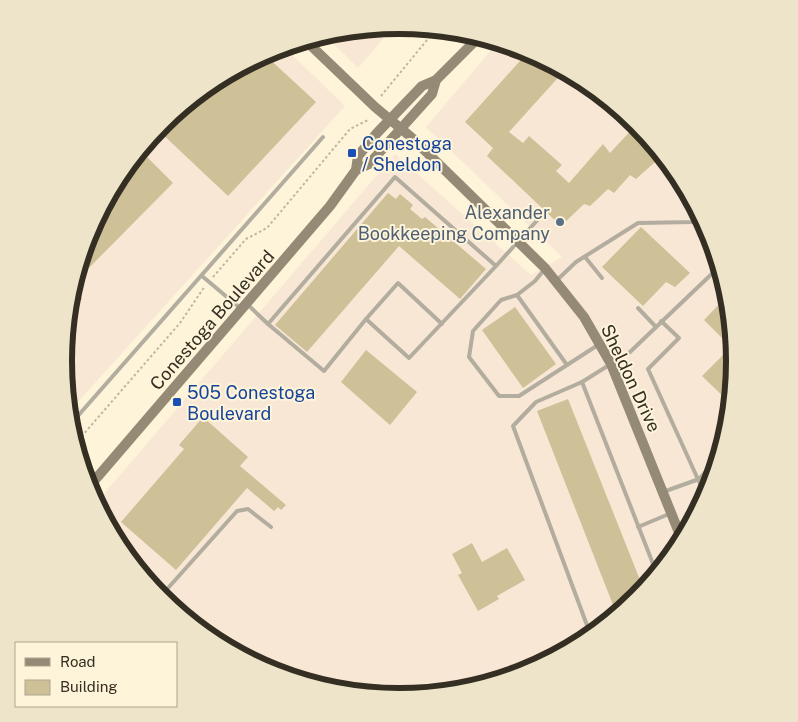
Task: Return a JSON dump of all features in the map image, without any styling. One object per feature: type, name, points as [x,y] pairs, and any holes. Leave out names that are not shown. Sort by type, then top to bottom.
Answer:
[{"type":"street","name":"Conestoga Boulevard","points":[[95,480],[330,206],[356,170],[358,156],[389,119],[422,86],[436,80],[474,42]]},
{"type":"street","name":"Sheldon Drive","points":[[311,46],[401,128],[517,240],[545,268],[584,317],[611,364],[679,531]]},
{"type":"street","name":"Conestoga Boulevard","points":[[356,170],[369,164],[432,94],[436,80]]},
{"type":"lane","points":[[77,417],[322,137]]},
{"type":"lane","points":[[268,324],[396,177],[496,266]]},
{"type":"lane","points":[[366,319],[409,358],[465,300],[517,240],[541,216]]},
{"type":"lane","points":[[556,281],[585,257],[638,223],[695,221]]},
{"type":"lane","points":[[585,257],[602,278]]},
{"type":"lane","points":[[545,268],[535,281],[517,294],[501,300],[473,331],[469,357],[499,396],[519,396],[600,344]]},
{"type":"lane","points":[[588,628],[513,426],[536,402],[582,382],[630,352],[714,272]]},
{"type":"lane","points":[[202,276],[268,324],[324,371],[398,283],[442,324]]},
{"type":"lane","points":[[517,294],[568,365]]},
{"type":"lane","points":[[638,308],[656,327]]},
{"type":"lane","points":[[661,322],[680,338],[648,369],[701,485]]},
{"type":"lane","points":[[582,382],[653,567]]},
{"type":"lane","points":[[663,492],[699,479],[708,470]]},
{"type":"lane","points":[[166,590],[237,511],[248,509],[271,527]]},
{"type":"lane","points":[[638,527],[672,513]]},
{"type":"path","points":[[381,96],[431,35]]},
{"type":"path","points":[[81,437],[180,323],[194,299],[246,239],[267,228],[350,129],[368,120]]},
{"type":"shaded area","points":[[387,34],[358,68],[331,41]]},
{"type":"shaded area","points":[[493,48],[544,67],[581,89],[615,115],[659,162],[693,216],[709,256],[720,297],[726,340],[726,382],[715,446],[693,506],[659,560],[615,607],[581,633],[544,655],[504,671],[463,682],[420,688],[378,688],[335,682],[294,671],[254,655],[217,633],[183,607],[153,577],[127,543],[101,497],[395,154],[531,275],[562,257],[426,127]]},
{"type":"shaded area","points":[[290,53],[345,106],[75,405],[72,382],[72,340],[83,276],[105,216],[127,179],[153,145],[183,115],[217,89],[254,67]]},
{"type":"building","points":[[522,58],[560,76],[509,132],[523,143],[529,136],[562,165],[556,171],[569,183],[603,144],[610,153],[631,131],[657,160],[636,179],[630,175],[614,193],[608,189],[590,206],[584,204],[561,226],[487,156],[493,148],[465,122]]},
{"type":"building","points":[[271,60],[316,102],[228,196],[163,135],[183,115],[217,89],[254,67]]},
{"type":"building","points":[[145,155],[173,183],[84,273],[105,216],[127,179]]},
{"type":"building","points":[[388,193],[396,199],[400,194],[413,205],[410,209],[422,219],[425,217],[486,269],[460,299],[399,246],[307,352],[275,325]]},
{"type":"building","points":[[641,227],[690,273],[675,287],[666,282],[643,306],[602,267]]},
{"type":"building","points":[[78,295],[82,299],[77,304]]},
{"type":"building","points":[[721,303],[726,342],[704,320]]},
{"type":"building","points":[[515,307],[556,364],[523,388],[482,330]]},
{"type":"building","points":[[366,350],[417,392],[390,425],[341,382]]},
{"type":"building","points":[[726,352],[724,397],[702,376]]},
{"type":"building","points":[[568,399],[641,581],[614,608],[537,411]]},
{"type":"building","points":[[203,417],[248,457],[240,466],[286,505],[281,510],[278,507],[274,511],[247,488],[176,570],[121,522],[184,449],[179,445]]},
{"type":"building","points":[[472,543],[482,562],[507,548],[525,580],[497,596],[499,599],[478,611],[458,575],[462,573],[452,554]]},
{"type":"place","name":"Conestoga / Sheldon","points":[[352,153]]},
{"type":"place","name":"Alexander Bookkeeping Company","points":[[560,222]]},
{"type":"place","name":"505 Conestoga Boulevard","points":[[177,402]]}]
